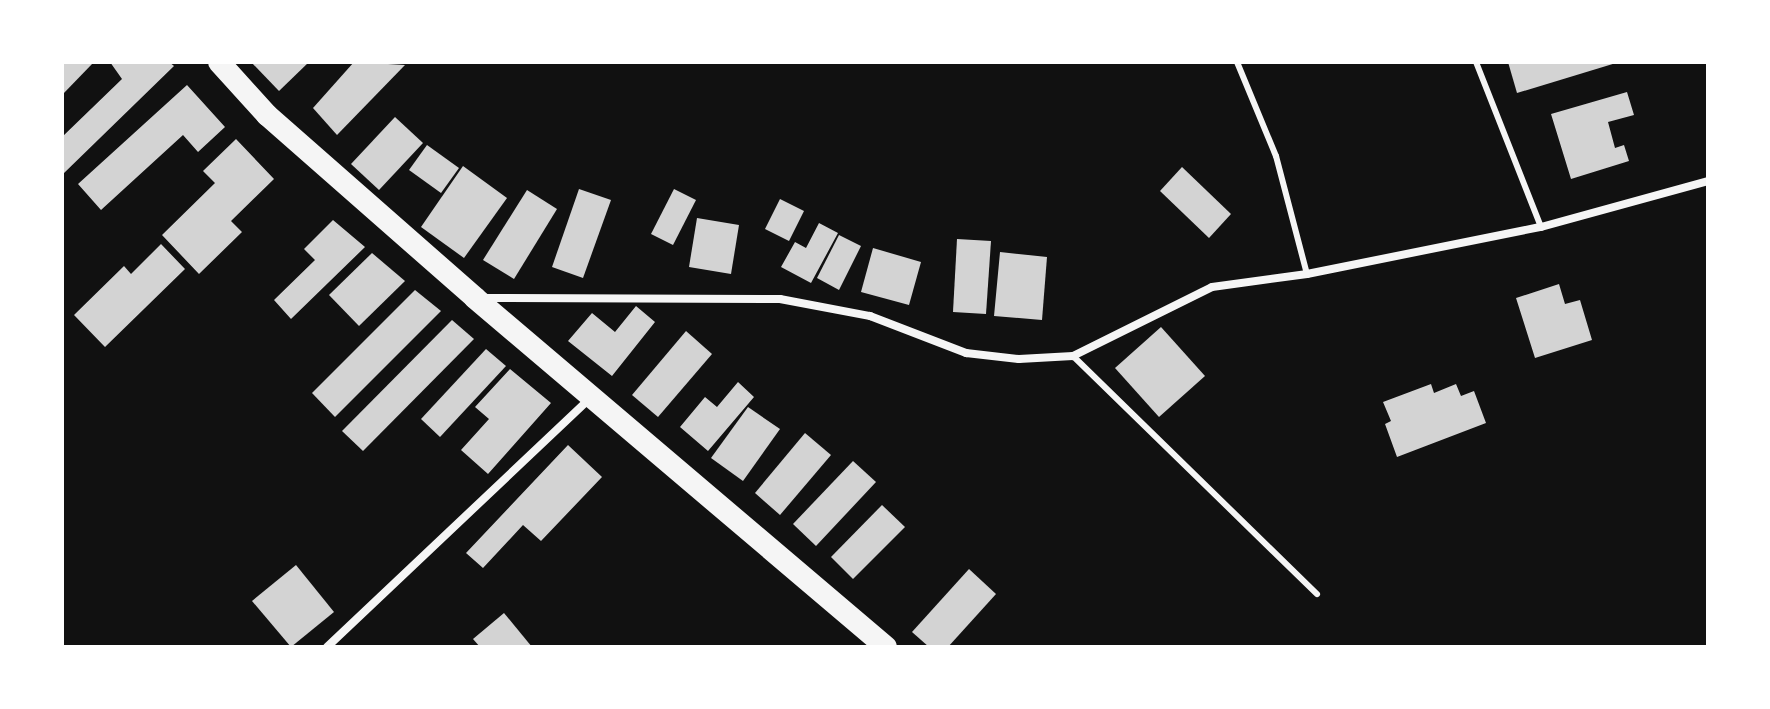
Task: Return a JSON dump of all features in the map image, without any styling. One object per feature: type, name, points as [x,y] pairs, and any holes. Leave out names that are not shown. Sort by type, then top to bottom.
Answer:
[{"type":"highway","points":[[219,62],[267,115],[475,298],[886,647]]},
{"type":"street","points":[[475,298],[780,299],[870,316],[966,353],[1019,359],[1073,356],[1212,287],[1307,274],[1541,227],[1708,181]]},
{"type":"street","points":[[327,647],[592,396]]},
{"type":"lane","points":[[1237,62],[1276,156],[1307,274]]},
{"type":"lane","points":[[1476,62],[1541,227]]},
{"type":"lane","points":[[1073,356],[1317,594]]},
{"type":"building","points":[[62,62],[94,62],[62,95]]},
{"type":"building","points":[[110,62],[169,62],[174,66],[62,175],[62,137],[122,79]]},
{"type":"building","points":[[251,62],[309,62],[279,91]]},
{"type":"building","points":[[354,62],[405,65],[337,135],[313,108]]},
{"type":"building","points":[[1508,62],[1616,62],[1616,63],[1517,93]]},
{"type":"building","points":[[187,85],[225,127],[198,152],[183,135],[101,210],[78,184]]},
{"type":"building","points":[[1627,92],[1634,115],[1608,122],[1615,148],[1624,145],[1629,161],[1571,179],[1551,114]]},
{"type":"building","points":[[395,117],[423,143],[379,190],[351,164]]},
{"type":"building","points":[[236,139],[274,179],[231,221],[242,232],[199,274],[162,235],[215,183],[203,171]]},
{"type":"building","points":[[427,145],[459,168],[441,193],[409,170]]},
{"type":"building","points":[[463,166],[507,198],[464,258],[421,227]]},
{"type":"building","points":[[1182,167],[1231,214],[1209,238],[1160,191]]},
{"type":"building","points":[[579,189],[611,200],[583,278],[552,267]]},
{"type":"building","points":[[674,189],[696,200],[673,245],[651,234]]},
{"type":"building","points":[[527,190],[557,209],[514,279],[483,260]]},
{"type":"building","points":[[780,199],[804,211],[789,241],[765,229]]},
{"type":"building","points":[[697,218],[739,225],[731,274],[689,267]]},
{"type":"building","points":[[333,220],[365,247],[291,319],[274,300],[315,260],[304,249]]},
{"type":"building","points":[[819,223],[838,233],[811,283],[781,267],[795,242],[806,248]]},
{"type":"building","points":[[839,235],[861,246],[839,290],[817,278]]},
{"type":"building","points":[[957,239],[991,241],[986,314],[953,312]]},
{"type":"building","points":[[161,244],[185,269],[105,347],[74,315],[124,266],[131,274]]},
{"type":"building","points":[[873,248],[921,262],[909,305],[861,292]]},
{"type":"building","points":[[1000,252],[1047,257],[1042,320],[994,316]]},
{"type":"building","points":[[372,253],[405,281],[359,326],[329,295]]},
{"type":"building","points":[[1559,284],[1565,304],[1580,300],[1592,340],[1535,358],[1516,298]]},
{"type":"building","points":[[415,290],[441,311],[335,417],[312,393]]},
{"type":"building","points":[[636,306],[655,322],[612,376],[568,341],[592,313],[615,332]]},
{"type":"building","points":[[452,320],[474,339],[363,451],[342,431]]},
{"type":"building","points":[[1161,327],[1205,376],[1159,417],[1115,368]]},
{"type":"building","points":[[686,331],[712,354],[658,417],[632,395]]},
{"type":"building","points":[[486,349],[506,366],[440,437],[421,419]]},
{"type":"building","points":[[510,369],[551,403],[488,474],[461,450],[489,419],[475,407]]},
{"type":"building","points":[[738,382],[754,397],[708,451],[680,427],[705,397],[717,407]]},
{"type":"building","points":[[1431,384],[1434,393],[1456,384],[1461,396],[1474,391],[1486,423],[1397,457],[1385,424],[1391,421],[1383,402]]},
{"type":"building","points":[[748,407],[780,429],[743,481],[711,458]]},
{"type":"building","points":[[805,433],[831,455],[780,515],[755,493]]},
{"type":"building","points":[[568,445],[602,477],[541,541],[523,525],[483,568],[466,553]]},
{"type":"building","points":[[853,461],[876,482],[816,546],[793,524]]},
{"type":"building","points":[[882,505],[905,527],[853,579],[831,557]]},
{"type":"building","points":[[296,565],[334,612],[291,647],[252,601]]},
{"type":"building","points":[[969,569],[996,594],[948,647],[929,647],[912,632]]},
{"type":"building","points":[[504,613],[532,647],[480,647],[473,639]]}]
